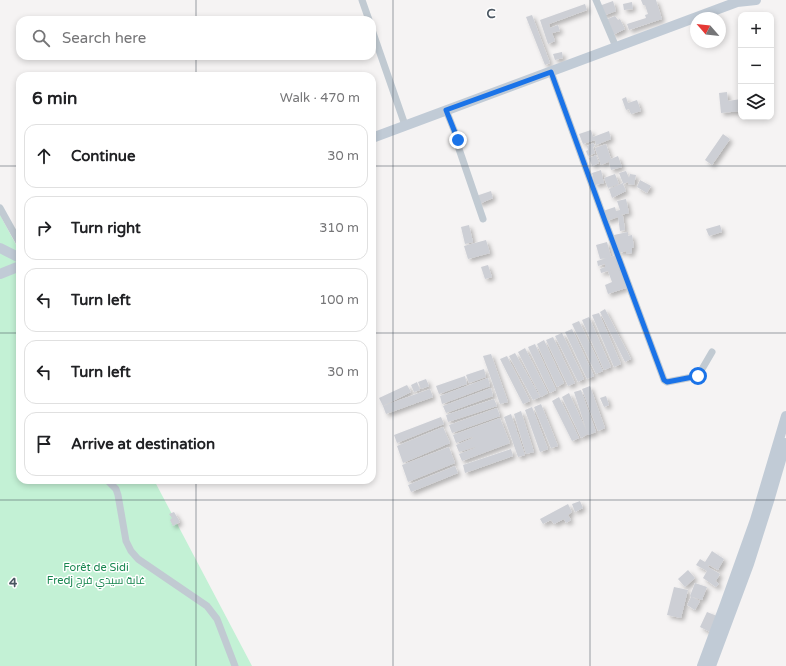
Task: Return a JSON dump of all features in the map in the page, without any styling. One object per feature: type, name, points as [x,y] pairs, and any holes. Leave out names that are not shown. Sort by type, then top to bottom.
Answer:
[{"type":"main road","points":[[376,136],[737,2],[756,0]]},
{"type":"main road","points":[[0,248],[16,256]]},
{"type":"main road","points":[[0,274],[16,268]]},
{"type":"main road","points":[[702,666],[755,520],[786,416]]},
{"type":"main road","points":[[711,666],[749,564],[786,443]]},
{"type":"street","points":[[362,0],[368,16]]},
{"type":"street","points":[[596,0],[616,48]]},
{"type":"street","points":[[376,42],[405,125]]},
{"type":"street","points":[[551,72],[664,380],[667,382],[698,376],[712,352]]},
{"type":"street","points":[[446,110],[458,140],[458,146],[483,219]]},
{"type":"street","points":[[0,208],[16,237]]},
{"type":"street","points":[[110,484],[117,492],[126,542],[131,551],[138,559],[207,606],[217,619],[235,666]]},
{"type":"green space","name":"Forêt de Sidi Fredj غابة سيدي فرج","points":[[0,215],[16,245],[16,484],[156,484],[252,666],[0,666]]},
{"type":"building","points":[[641,0],[656,0],[662,19],[629,30],[627,24],[646,18],[645,15],[648,14],[645,5],[643,5]]},
{"type":"building","points":[[613,1],[616,11],[603,16],[599,6]]},
{"type":"building","points":[[632,2],[633,9],[624,10],[623,4]]},
{"type":"building","points":[[585,4],[587,10],[549,24],[550,28],[558,25],[560,31],[552,33],[555,41],[548,44],[540,20]]},
{"type":"building","points":[[532,15],[550,63],[545,65],[526,17]]},
{"type":"building","points":[[615,16],[618,20],[620,19],[625,29],[613,35],[605,20]]},
{"type":"building","points":[[562,52],[563,58],[555,60],[553,54]]},
{"type":"building","points":[[727,92],[728,101],[738,99],[738,111],[721,113],[719,93]]},
{"type":"building","points":[[626,97],[628,103],[637,100],[641,111],[631,114],[629,109],[626,110],[622,99]]},
{"type":"building","points":[[591,130],[593,137],[609,131],[611,139],[596,145],[595,140],[583,144],[579,134]]},
{"type":"building","points":[[723,134],[730,139],[712,165],[705,160]]},
{"type":"building","points":[[593,143],[595,146],[593,147],[595,153],[588,156],[586,151],[588,150],[587,146]]},
{"type":"building","points":[[606,144],[611,159],[618,156],[622,167],[611,170],[608,159],[608,162],[601,165],[595,148]]},
{"type":"building","points":[[596,155],[599,163],[592,166],[589,158]]},
{"type":"building","points":[[601,170],[604,183],[595,185],[592,173]]},
{"type":"building","points":[[626,171],[629,178],[630,174],[636,175],[634,185],[628,184],[628,182],[623,184],[626,191],[612,198],[609,189],[623,183],[619,173]]},
{"type":"building","points":[[615,174],[619,184],[608,188],[604,178]]},
{"type":"building","points":[[640,180],[651,186],[647,193],[637,187]]},
{"type":"building","points":[[491,191],[493,198],[479,204],[476,196]]},
{"type":"building","points":[[626,199],[629,213],[621,215],[623,216],[625,230],[620,231],[618,217],[607,221],[603,211],[615,207],[616,211],[620,210],[617,201]]},
{"type":"building","points":[[469,225],[473,242],[465,244],[461,227]]},
{"type":"building","points":[[720,225],[722,232],[709,236],[706,229]]},
{"type":"building","points":[[628,232],[628,236],[632,235],[634,247],[632,248],[632,253],[626,254],[626,251],[619,253],[614,235]]},
{"type":"building","points":[[486,240],[490,253],[468,259],[464,246]]},
{"type":"building","points":[[607,242],[611,257],[615,255],[626,288],[608,294],[605,285],[612,282],[608,271],[601,273],[600,269],[605,267],[605,264],[598,266],[597,261],[607,258],[600,259],[596,245]]},
{"type":"building","points":[[488,265],[492,277],[485,279],[481,267]]},
{"type":"building","points":[[605,309],[631,359],[625,362],[600,312]]},
{"type":"building","points":[[599,313],[621,364],[614,367],[592,315]]},
{"type":"building","points":[[589,317],[611,367],[604,370],[582,320]]},
{"type":"building","points":[[579,321],[603,371],[596,374],[572,324]]},
{"type":"building","points":[[572,329],[594,376],[587,379],[565,332]]},
{"type":"building","points":[[562,333],[584,379],[578,382],[555,336]]},
{"type":"building","points":[[553,337],[575,383],[568,386],[546,340]]},
{"type":"building","points":[[544,340],[564,383],[557,387],[537,344]]},
{"type":"building","points":[[535,344],[556,390],[550,393],[528,347]]},
{"type":"building","points":[[525,348],[548,393],[541,397],[518,352]]},
{"type":"building","points":[[515,353],[540,397],[533,400],[509,356]]},
{"type":"building","points":[[491,354],[508,402],[500,404],[483,356]]},
{"type":"building","points":[[507,356],[530,401],[523,404],[500,359]]},
{"type":"building","points":[[484,369],[486,377],[469,383],[466,375]]},
{"type":"building","points":[[465,376],[467,384],[439,394],[436,386]]},
{"type":"building","points":[[488,378],[490,386],[442,404],[440,396]]},
{"type":"building","points":[[426,379],[429,386],[421,389],[418,382]]},
{"type":"building","points":[[417,382],[420,390],[414,392],[411,385]]},
{"type":"building","points":[[407,385],[411,392],[383,406],[379,398]]},
{"type":"building","points":[[590,386],[605,428],[598,431],[582,389]]},
{"type":"building","points":[[491,388],[493,396],[446,413],[443,406]]},
{"type":"building","points":[[430,389],[433,397],[386,414],[383,406]]},
{"type":"building","points":[[581,390],[596,432],[588,435],[574,392]]},
{"type":"building","points":[[569,393],[588,434],[581,438],[562,397]]},
{"type":"building","points":[[606,396],[609,405],[604,407],[600,398]]},
{"type":"building","points":[[559,397],[579,438],[572,441],[552,401]]},
{"type":"building","points":[[494,399],[497,406],[448,422],[446,415]]},
{"type":"building","points":[[541,404],[558,446],[551,448],[534,407]]},
{"type":"building","points":[[532,407],[548,449],[540,452],[525,410]]},
{"type":"building","points":[[497,408],[500,416],[452,433],[449,425]]},
{"type":"building","points":[[521,411],[534,452],[526,454],[514,414]]},
{"type":"building","points":[[511,414],[525,455],[518,457],[504,417]]},
{"type":"building","points":[[441,417],[444,424],[397,443],[394,435]]},
{"type":"building","points":[[500,418],[510,443],[462,461],[459,454],[475,447],[459,452],[456,445],[473,438],[472,437],[456,443],[453,435]]},
{"type":"building","points":[[443,427],[450,443],[403,463],[397,446]]},
{"type":"building","points":[[449,447],[455,463],[408,482],[402,465]]},
{"type":"building","points":[[511,449],[513,456],[465,473],[463,465]]},
{"type":"building","points":[[455,466],[458,473],[411,492],[408,485]]},
{"type":"building","points":[[580,501],[583,508],[575,512],[572,504]]},
{"type":"building","points":[[568,504],[572,512],[568,515],[571,520],[566,523],[564,519],[554,524],[551,520],[543,524],[540,519]]},
{"type":"building","points":[[174,512],[180,522],[173,526],[170,520],[172,518],[169,514]]},
{"type":"building","points":[[712,551],[724,559],[718,570],[709,565],[708,567],[720,574],[714,584],[716,581],[719,584],[716,587],[703,578],[707,571],[696,565],[700,559],[705,562]]},
{"type":"building","points":[[688,570],[695,578],[685,587],[678,579]]},
{"type":"building","points":[[695,583],[707,587],[702,600],[692,597],[700,601],[695,610],[687,605]]},
{"type":"building","points":[[674,587],[688,590],[681,618],[667,615]]},
{"type":"building","points":[[707,612],[717,616],[710,632],[700,627]]},
{"type":"route","points":[[458,140],[446,110],[551,72],[664,380],[667,382],[698,376]]}]
